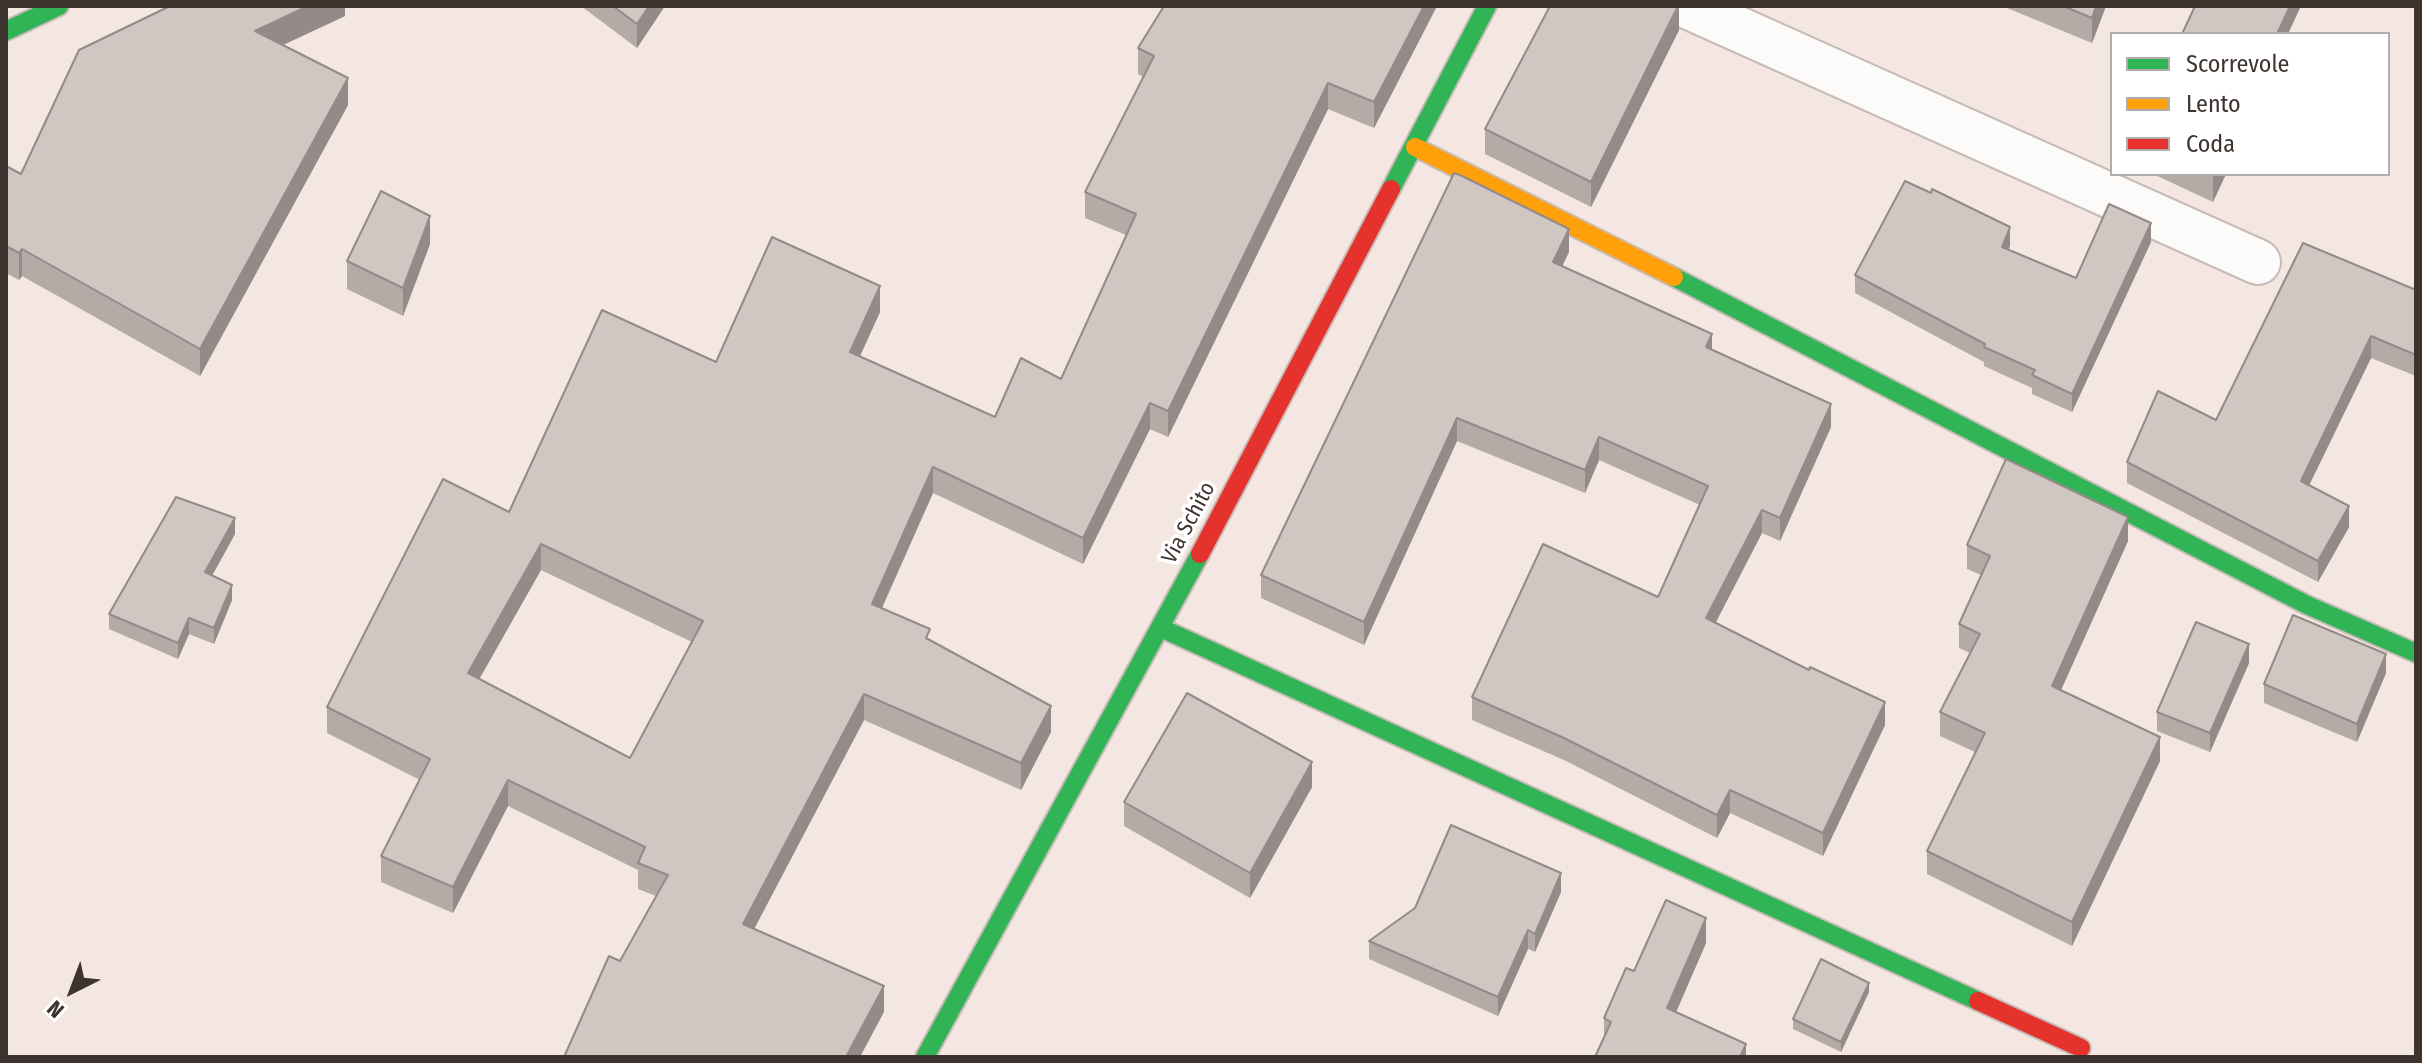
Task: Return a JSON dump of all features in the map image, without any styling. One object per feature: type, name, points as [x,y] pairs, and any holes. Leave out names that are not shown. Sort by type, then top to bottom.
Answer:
[{"type":"street","points":[[6,31],[59,6]]},
{"type":"street","name":"Via Schito","points":[[925,1057],[1161,628],[1487,6]]},
{"type":"street","points":[[1687,6],[2258,262]]},
{"type":"street","points":[[1415,147],[2307,605],[2416,653]]},
{"type":"street","points":[[1161,628],[2081,1048]]},
{"type":"building","points":[[170,6],[308,6],[255,31],[348,78],[200,349],[22,249],[19,253],[6,246],[6,166],[21,174],[79,50]]},
{"type":"building","points":[[613,6],[649,6],[637,24]]},
{"type":"building","points":[[1164,6],[1424,6],[1374,102],[1328,83],[1168,411],[1150,403],[1083,538],[933,467],[872,604],[930,629],[926,638],[1051,706],[1021,763],[864,694],[743,924],[884,986],[846,1057],[564,1057],[609,956],[620,961],[668,875],[638,863],[645,847],[508,780],[453,887],[381,856],[430,759],[327,707],[443,479],[509,512],[602,310],[716,362],[772,237],[880,286],[850,352],[995,417],[1021,358],[1061,379],[1136,214],[1085,192],[1154,56],[1138,48]],"holes":[[[541,544],[703,621],[630,758],[468,673]]]},
{"type":"building","points":[[1550,6],[1678,6],[1591,182],[1485,129]]},
{"type":"building","points":[[2063,6],[2096,6],[2092,18]]},
{"type":"building","points":[[2195,6],[2290,6],[2278,32],[2183,32]]},
{"type":"building","points":[[1454,173],[1569,229],[1553,262],[1712,334],[1706,347],[1831,404],[1780,518],[1762,510],[1706,618],[1809,670],[1810,667],[1885,702],[1823,833],[1730,790],[1717,815],[1564,738],[1472,697],[1543,544],[1658,597],[1708,486],[1599,437],[1585,470],[1457,418],[1364,622],[1261,575]]},
{"type":"building","points":[[1905,181],[1931,193],[1932,189],[2010,227],[2002,247],[2076,278],[2109,204],[2151,223],[2072,394],[2032,375],[2035,370],[1984,347],[1985,344],[1855,275]]},
{"type":"building","points":[[381,191],[430,216],[403,288],[347,261]]},
{"type":"building","points":[[2303,243],[2416,290],[2416,355],[2371,336],[2301,481],[2349,506],[2318,561],[2127,462],[2158,391],[2216,420]]},
{"type":"building","points":[[2006,459],[2128,517],[2052,686],[2160,737],[2072,922],[1927,851],[1985,733],[1940,712],[1980,634],[1959,624],[1990,556],[1967,545]]},
{"type":"building","points":[[176,497],[235,518],[205,572],[232,585],[214,628],[189,618],[178,643],[109,614]]},
{"type":"building","points":[[2293,615],[2386,654],[2357,724],[2264,684]]},
{"type":"building","points":[[2196,622],[2249,644],[2210,733],[2157,712]]},
{"type":"building","points":[[1187,693],[1312,762],[1250,873],[1124,802]]},
{"type":"building","points":[[1451,825],[1561,873],[1535,934],[1528,930],[1498,997],[1369,941],[1415,908]]},
{"type":"building","points":[[1666,900],[1706,918],[1667,1008],[1746,1044],[1740,1057],[1595,1057],[1611,1022],[1604,1018],[1626,968],[1634,971]]},
{"type":"building","points":[[1821,959],[1869,983],[1841,1042],[1793,1019]]},
{"type":"traffic: fast","points":[[6,31],[59,6]]},
{"type":"traffic: fast","points":[[1391,189],[1487,6]]},
{"type":"traffic: fast","points":[[1674,277],[2307,605],[2416,653]]},
{"type":"traffic: fast","points":[[925,1057],[1200,554]]},
{"type":"traffic: fast","points":[[1161,628],[1978,1001]]},
{"type":"traffic: slow","points":[[1415,147],[1674,277]]},
{"type":"traffic: jam","points":[[1200,554],[1391,189]]},
{"type":"traffic: jam","points":[[1978,1001],[2081,1048]]}]
